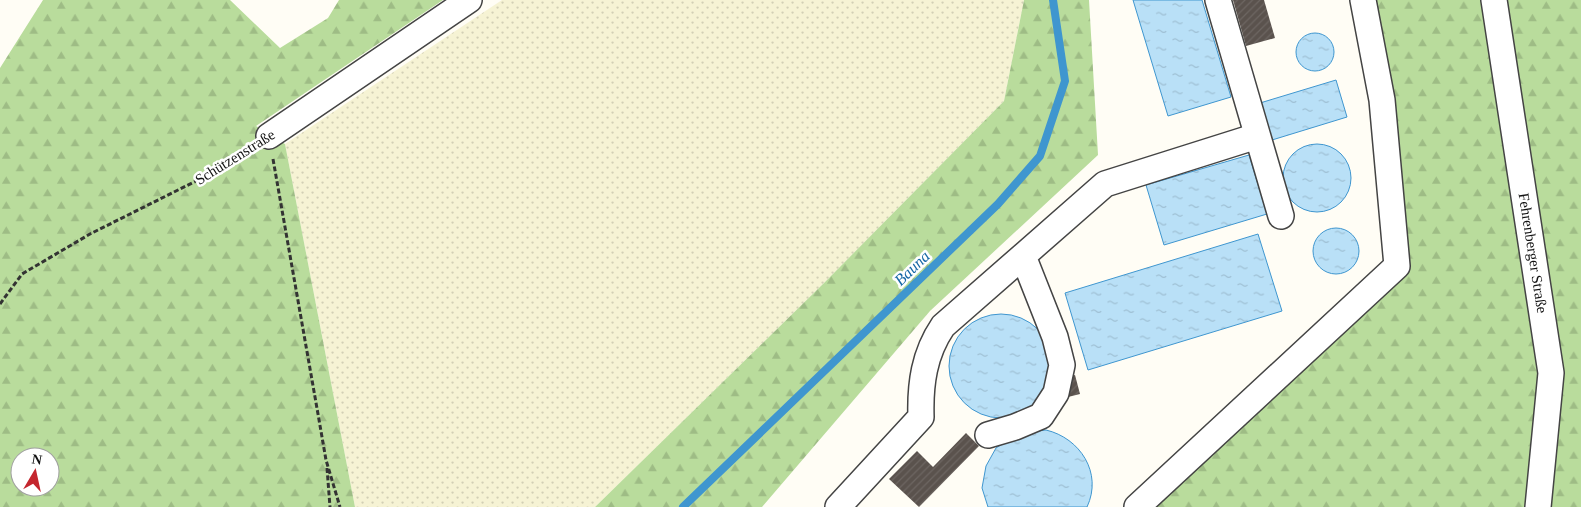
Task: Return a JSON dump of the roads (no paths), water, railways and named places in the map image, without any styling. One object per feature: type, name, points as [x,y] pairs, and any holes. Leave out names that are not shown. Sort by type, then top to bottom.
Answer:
[{"type":"street","name":"Schützenstraße","points":[[269,136],[468,0]]},
{"type":"street","points":[[1218,0],[1281,216]]},
{"type":"street","points":[[1137,507],[1397,266],[1382,100],[1363,0]]},
{"type":"street","name":"Fehrenberger Straße","points":[[1494,0],[1551,373],[1538,507]]},
{"type":"street","points":[[838,507],[858,496],[921,417],[920,394],[925,362],[932,342],[943,326],[1105,184],[1257,136]]},
{"type":"street","points":[[988,434],[1015,427],[1041,416],[1056,393],[1062,365],[1055,337],[1023,256]]},
{"type":"water","points":[[1133,0],[1202,0],[1231,97],[1168,116]]},
{"type":"water","points":[[1315,33],[1328,39],[1334,52],[1328,65],[1315,71],[1302,65],[1296,52],[1302,39]]},
{"type":"water","points":[[1336,80],[1347,117],[1272,140],[1260,103]]},
{"type":"water","points":[[1317,144],[1330,147],[1341,154],[1348,165],[1351,178],[1348,191],[1341,202],[1330,209],[1317,212],[1304,209],[1293,202],[1286,191],[1283,178],[1286,165],[1293,154],[1304,147]]},
{"type":"water","points":[[1249,155],[1267,214],[1164,245],[1146,185]]},
{"type":"water","points":[[1336,228],[1349,232],[1355,238],[1359,251],[1355,264],[1349,270],[1336,274],[1323,270],[1317,264],[1313,251],[1317,238],[1323,232]]},
{"type":"water","points":[[1258,234],[1282,311],[1088,370],[1065,293]]},
{"type":"water","points":[[1001,314],[1021,318],[1038,329],[1049,346],[1053,366],[1049,386],[1038,403],[1021,414],[1001,418],[981,414],[964,403],[953,386],[949,366],[953,346],[964,329],[981,318]]},
{"type":"water","points":[[1046,430],[1058,434],[1069,441],[1085,459],[1090,470],[1092,482],[1087,507],[988,507],[982,488],[986,466],[996,448],[1019,433]]},
{"type":"waterway","name":"Bauna","points":[[683,507],[998,204],[1040,156],[1065,81],[1053,0]]}]
